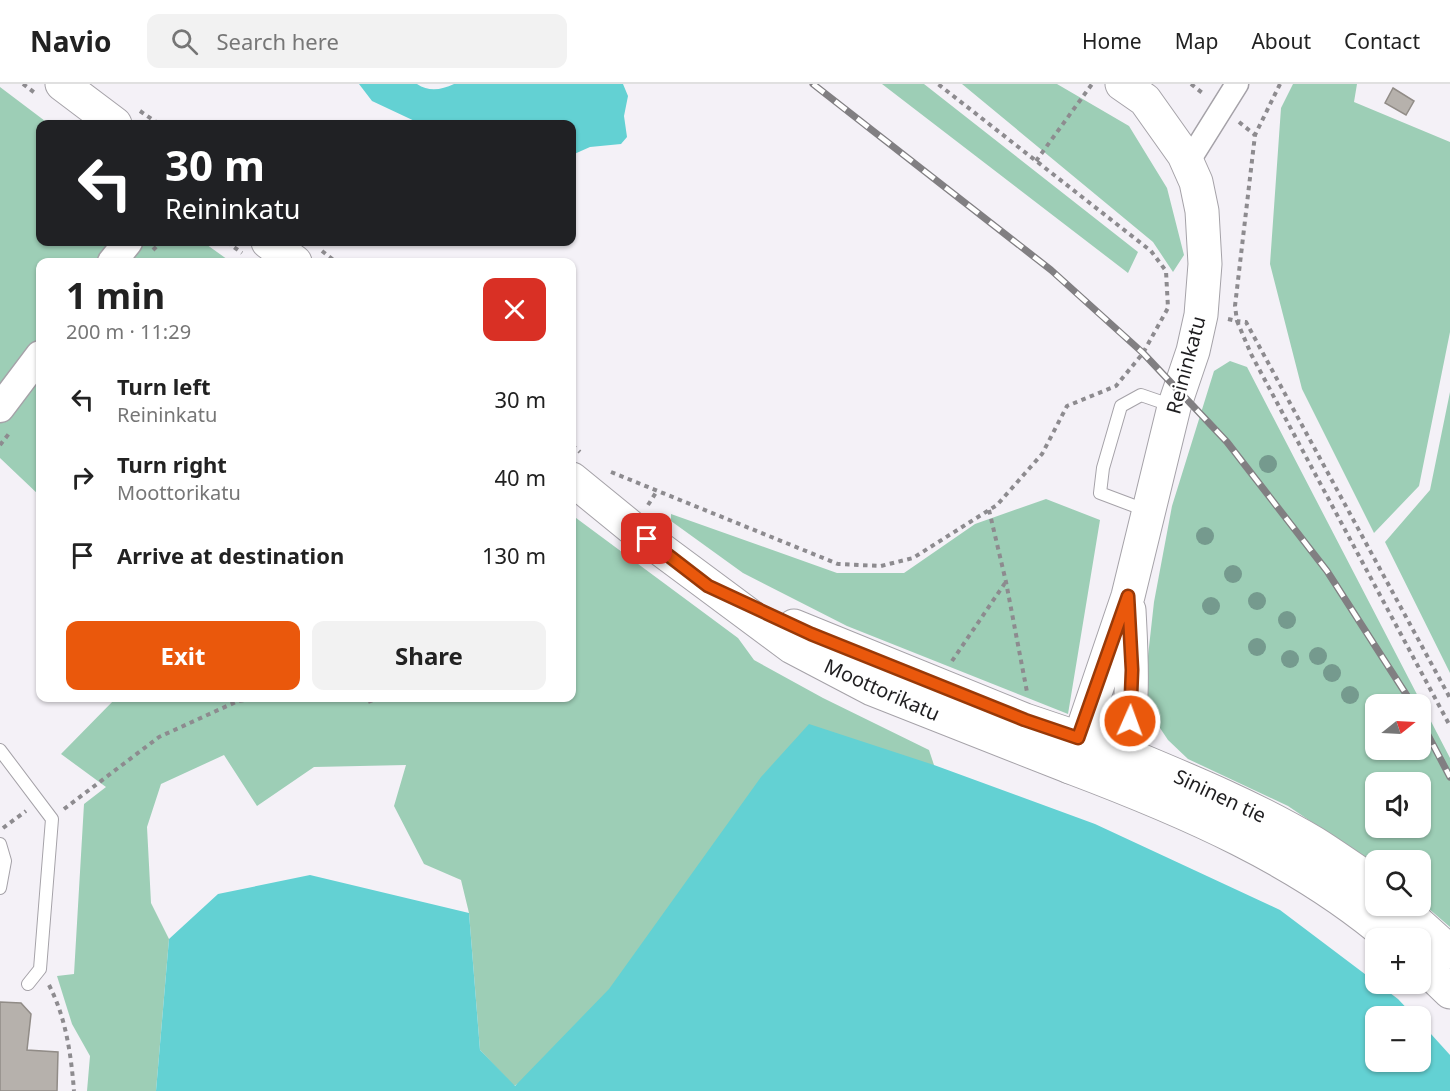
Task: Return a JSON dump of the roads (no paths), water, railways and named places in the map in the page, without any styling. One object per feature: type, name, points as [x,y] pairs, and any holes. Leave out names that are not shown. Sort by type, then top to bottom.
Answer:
[{"type":"main road","points":[[62,84],[110,120]]},
{"type":"main road","name":"Reininkatu","points":[[1074,752],[1128,596],[1174,407],[1193,351],[1201,315],[1205,264],[1202,211],[1196,182],[1184,155],[1145,100],[1122,84]]},
{"type":"main road","points":[[273,246],[290,258]]},
{"type":"main road","name":"Moottorikatu","points":[[580,468],[708,586],[792,647],[872,690],[1074,752]]},
{"type":"main road","name":"Moottorikatu","points":[[708,586],[811,634],[1025,720],[1074,752]]},
{"type":"main road","name":"Reininkatu","points":[[1118,768],[1131,711],[1132,670],[1128,596]]},
{"type":"main road","name":"Sininen tie","points":[[1074,752],[1118,768],[1173,774],[1273,820],[1315,843],[1365,877]]},
{"type":"main road","points":[[1118,768],[1306,876],[1360,911],[1379,928]]},
{"type":"main road","points":[[1410,916],[1450,952]]},
{"type":"main road","points":[[1431,974],[1450,992]]},
{"type":"street","points":[[1187,164],[1237,84]]},
{"type":"street","points":[[115,258],[125,246]]},
{"type":"street","points":[[0,408],[36,360]]},
{"type":"lane","points":[[1148,511],[1100,493],[1103,468],[1121,406],[1141,395],[1174,407]]},
{"type":"lane","points":[[0,750],[52,819],[40,969],[28,984]]},
{"type":"lane","points":[[0,844],[5,861],[0,888]]},
{"type":"water","points":[[359,84],[417,84],[435,89],[454,84],[623,84],[628,96],[624,116],[627,137],[621,144],[590,147],[576,153],[576,120],[412,120],[372,101]]},
{"type":"water","points":[[809,724],[934,765],[1095,824],[1280,910],[1365,974],[1365,994],[1391,994],[1405,1006],[1365,1006],[1365,1072],[1431,1072],[1431,1034],[1450,1055],[1450,1091],[156,1091],[169,939],[218,894],[310,875],[469,913],[480,1050],[515,1086],[609,989],[761,777]]},
{"type":"railway","points":[[813,84],[1051,270],[1143,353],[1227,442],[1327,571],[1406,694]]},
{"type":"railway","points":[[1431,741],[1450,777]]}]
